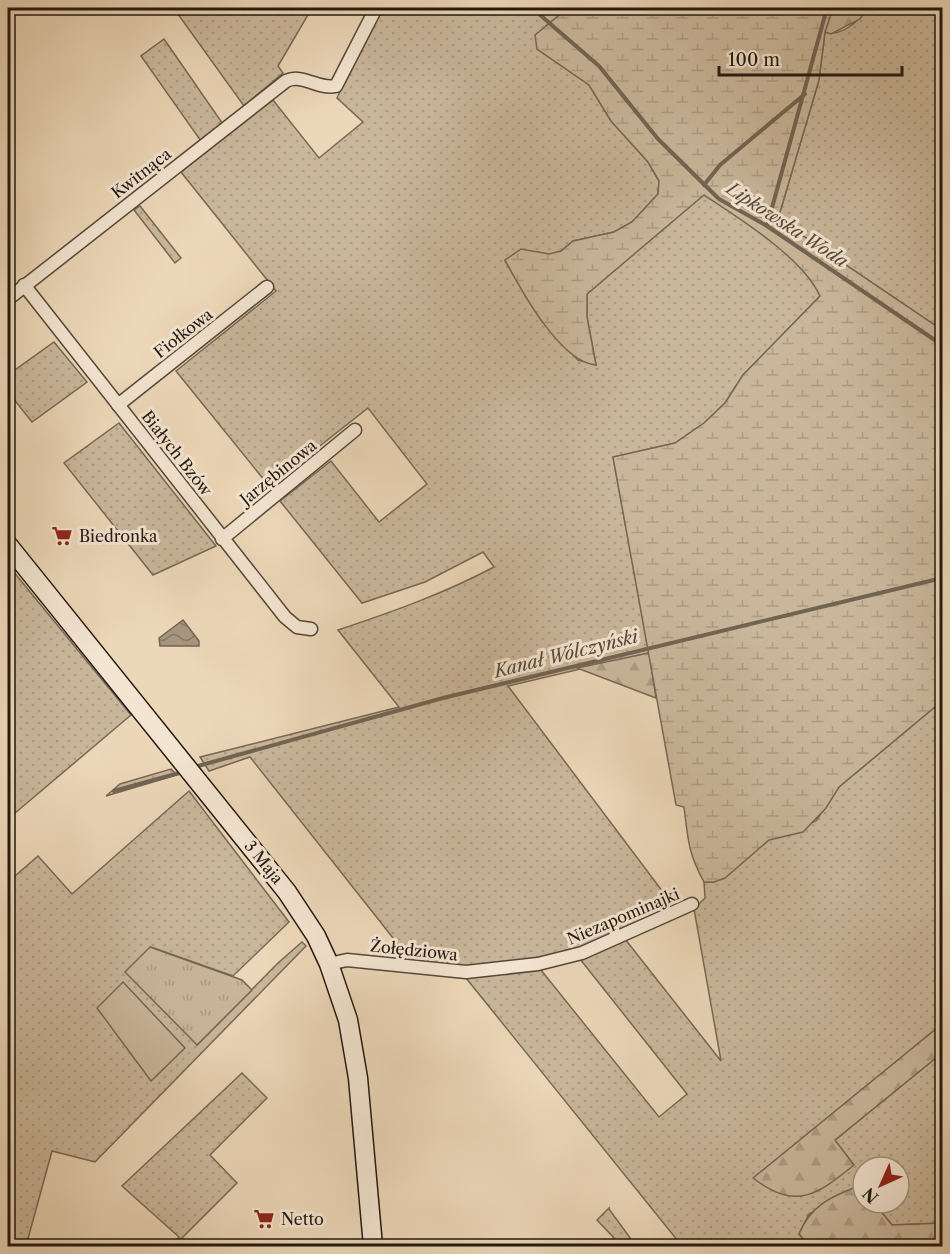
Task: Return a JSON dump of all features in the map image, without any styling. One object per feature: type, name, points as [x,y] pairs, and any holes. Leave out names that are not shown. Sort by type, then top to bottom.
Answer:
[{"type":"street","name":"Kwitnąca","points":[[8,299],[286,81],[297,78],[321,86],[331,87],[339,84],[376,8]]},
{"type":"street","name":"Białych Bzów","points":[[24,285],[285,617],[297,627],[311,629]]},
{"type":"street","name":"Fiołkowa","points":[[118,405],[267,287]]},
{"type":"street","name":"Jarzębinowa","points":[[222,539],[355,430]]},
{"type":"street","name":"3 Maja","points":[[8,545],[288,892],[316,936],[329,964],[353,1042],[373,1246]]},
{"type":"street","name":"Niezapominajki","points":[[495,969],[538,964],[582,953],[692,904]]},
{"type":"street","name":"Żołędziowa","points":[[329,964],[347,960],[450,971],[495,969]]},
{"type":"green space","points":[[179,8],[312,8],[278,66],[283,73],[244,106],[175,10]]},
{"type":"green space","points":[[379,8],[568,8],[546,26],[537,49],[589,85],[611,121],[648,162],[659,181],[658,194],[632,222],[614,232],[573,241],[561,251],[549,255],[538,252],[505,261],[541,320],[578,360],[596,365],[587,317],[587,294],[704,194],[769,239],[785,253],[799,266],[820,296],[743,375],[725,403],[704,423],[675,443],[613,457],[649,653],[508,686],[675,908],[586,949],[553,958],[513,964],[472,966],[412,962],[250,757],[209,771],[200,757],[399,707],[338,630],[417,602],[494,567],[483,552],[425,582],[362,603],[280,501],[331,461],[379,522],[427,484],[368,408],[269,486],[176,371],[276,291],[181,172],[273,100],[319,158],[363,122],[337,98]]},
{"type":"green space","points":[[568,8],[833,8],[825,32],[819,80],[778,219],[942,330],[942,701],[839,787],[826,808],[803,832],[769,840],[725,878],[714,882],[704,882],[699,872],[690,846],[684,807],[676,805],[613,457],[675,443],[704,423],[725,403],[743,375],[820,296],[800,267],[785,253],[752,227],[704,195],[587,294],[587,317],[596,365],[582,361],[569,352],[556,338],[531,306],[505,260],[521,249],[549,254],[561,251],[573,241],[614,232],[632,222],[658,194],[659,181],[648,162],[611,121],[589,85],[537,49],[535,35]]},
{"type":"green space","points":[[833,8],[867,8],[860,19],[831,34],[825,32]]},
{"type":"green space","points":[[867,8],[942,8],[942,330],[778,219],[819,80],[825,32],[844,30],[855,23]]},
{"type":"green space","points":[[164,39],[225,127],[203,144],[141,56]]},
{"type":"green space","points":[[140,206],[181,258],[175,263],[134,210]]},
{"type":"green space","points":[[54,342],[87,382],[32,422],[8,392],[8,375]]},
{"type":"green space","points":[[119,423],[216,546],[153,575],[64,463]]},
{"type":"green space","points":[[8,565],[131,715],[8,819]]},
{"type":"green space","points":[[649,653],[656,698],[577,668]]},
{"type":"green space","points":[[942,701],[942,1024],[754,1178],[835,1140],[942,1053],[942,1223],[892,1225],[884,1215],[911,1215],[911,1155],[851,1155],[851,1190],[809,1214],[799,1234],[809,1246],[682,1246],[466,978],[541,970],[659,1117],[687,1094],[580,959],[625,939],[721,1061],[694,909],[705,898],[704,882],[714,882],[769,840],[816,821],[839,787]]},
{"type":"green space","points":[[171,769],[177,775],[106,796],[120,784]]},
{"type":"green space","points":[[189,791],[289,922],[233,976],[151,947],[197,1045],[278,963],[302,942],[306,946],[95,1162],[52,1151],[26,1246],[8,1246],[8,882],[38,856],[72,894]]},
{"type":"green space","points":[[150,947],[242,980],[252,990],[197,1045],[125,972]]},
{"type":"green space","points":[[123,982],[185,1048],[151,1081],[97,1008]]},
{"type":"green space","points":[[942,1024],[942,1053],[835,1140],[851,1161],[851,1167],[829,1184],[806,1195],[782,1194],[753,1178]]},
{"type":"green space","points":[[242,1073],[267,1098],[210,1155],[237,1183],[181,1239],[189,1246],[171,1246],[179,1237],[122,1186]]},
{"type":"green space","points":[[851,1189],[851,1215],[884,1215],[892,1225],[942,1223],[942,1246],[809,1246],[799,1234],[804,1224],[823,1203]]},
{"type":"green space","points":[[609,1208],[636,1246],[610,1246],[614,1238],[597,1220]]},
{"type":"water","points":[[183,620],[199,641],[199,646],[160,646],[159,638]]},
{"type":"waterway","name":"Lipkowska Woda","points":[[532,8],[599,66],[658,139],[719,199],[767,226],[942,345]]},
{"type":"waterway","points":[[767,226],[827,8]]},
{"type":"waterway","points":[[704,185],[720,165],[805,94]]},
{"type":"waterway","name":"Kanał Wólczyński","points":[[198,766],[443,698],[942,578]]},
{"type":"waterway","name":"Kanał Wólczyński","points":[[114,791],[179,773]]},
{"type":"place","name":"Biedronka","points":[[62,536]]},
{"type":"place","name":"Netto","points":[[264,1219]]}]
